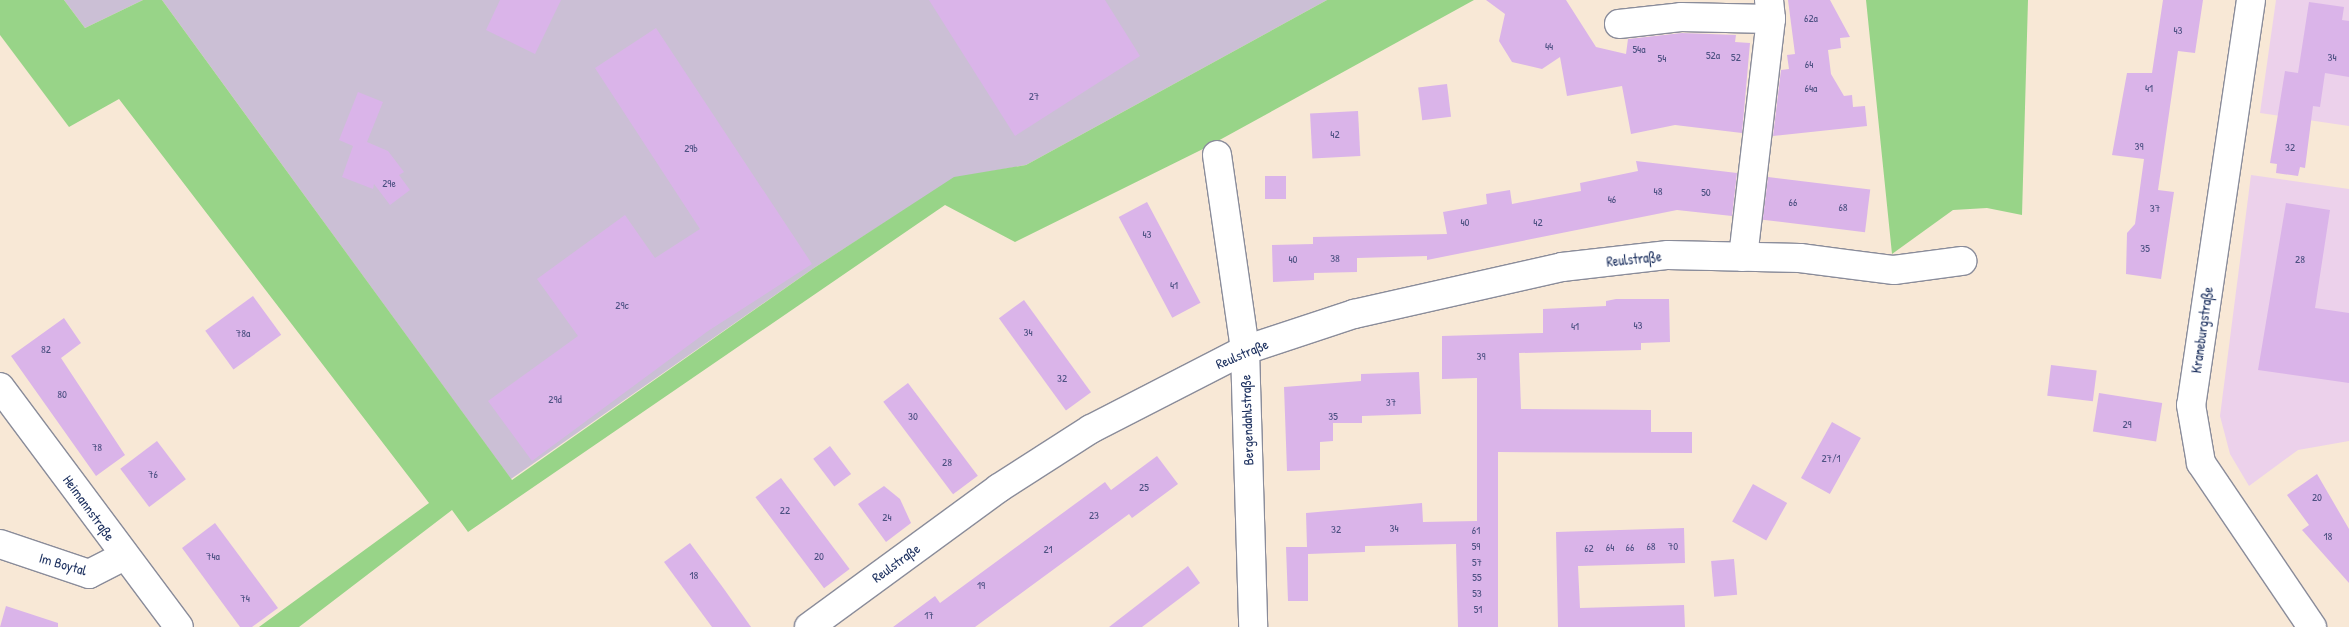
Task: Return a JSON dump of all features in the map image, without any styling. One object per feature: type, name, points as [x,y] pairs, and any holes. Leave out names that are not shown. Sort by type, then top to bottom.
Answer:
[{"type":"street","name":"Kraneburgstraße","points":[[2251,0],[2191,405],[2201,463],[2312,627]]},
{"type":"street","points":[[1619,24],[1770,10],[1743,257]]},
{"type":"street","name":"Bergendahlstraße","points":[[1217,155],[1245,350],[1253,627]]},
{"type":"street","name":"Reulstraße","points":[[809,627],[1008,482],[1091,429],[1245,350],[1354,314],[1562,267],[1668,255],[1800,258],[1894,270],[1962,261]]},
{"type":"street","name":"Heimannstraße","points":[[0,387],[124,556],[179,627]]},
{"type":"street","name":"Im Boytal","points":[[0,544],[89,574],[124,556]]},
{"type":"shaded area","points":[[64,0],[143,0],[85,28]]},
{"type":"shaded area","points":[[162,0],[1327,0],[1026,165],[954,178],[814,268],[511,479]]},
{"type":"shaded area","points":[[2276,0],[2349,0],[2349,126],[2260,113]]},
{"type":"shaded area","points":[[2251,175],[2349,189],[2349,441],[2298,450],[2249,486],[2230,454],[2220,416]]},
{"type":"green space","points":[[0,0],[64,0],[85,28],[143,0],[162,0],[512,480],[814,268],[954,177],[1026,165],[1327,0],[1474,0],[1205,148],[1015,242],[945,205],[468,532],[452,510],[299,627],[259,627],[429,503],[119,99],[69,127],[0,35]]},
{"type":"green space","points":[[1866,0],[2028,0],[2022,215],[1987,208],[1953,210],[1892,254]]},
{"type":"building","points":[[500,0],[561,0],[535,54],[486,30]]},
{"type":"building","points":[[929,0],[1105,0],[1140,56],[1015,136]]},
{"type":"building","points":[[1486,0],[1566,0],[1596,47],[1626,54],[1628,39],[1682,33],[1736,35],[1735,42],[1750,43],[1742,133],[1675,125],[1631,134],[1622,86],[1567,96],[1560,57],[1542,69],[1512,62],[1499,41],[1505,14]]},
{"type":"building","points":[[1788,0],[1830,0],[1850,37],[1840,38],[1841,48],[1828,50],[1831,74],[1844,96],[1852,95],[1853,107],[1865,106],[1867,126],[1773,136],[1781,70],[1789,69],[1787,55],[1795,54]]},
{"type":"building","points":[[2163,0],[2203,0],[2195,53],[2178,51],[2158,190],[2174,192],[2161,279],[2126,274],[2127,233],[2135,224],[2144,159],[2112,155],[2127,73],[2152,73]]},
{"type":"building","points":[[2309,2],[2344,7],[2342,20],[2349,21],[2349,77],[2325,73],[2320,107],[2313,106],[2305,168],[2300,167],[2298,176],[2276,173],[2277,164],[2270,163],[2285,71],[2298,73]]},
{"type":"building","points":[[656,28],[812,264],[708,331],[532,461],[488,401],[578,336],[537,279],[625,215],[655,258],[700,229],[595,68]]},
{"type":"building","points":[[1447,84],[1451,117],[1422,120],[1418,88]]},
{"type":"building","points":[[358,92],[383,102],[367,142],[388,151],[404,172],[399,175],[410,190],[390,205],[374,184],[373,189],[342,177],[353,146],[339,140]]},
{"type":"building","points":[[1358,111],[1360,156],[1312,158],[1310,114]]},
{"type":"building","points":[[1636,161],[1737,173],[1732,216],[1677,210],[1427,260],[1427,256],[1357,258],[1357,272],[1314,273],[1314,280],[1273,282],[1272,245],[1313,244],[1313,237],[1447,234],[1443,212],[1487,204],[1486,194],[1510,190],[1512,204],[1581,191],[1580,183],[1638,171]]},
{"type":"building","points":[[1265,176],[1286,176],[1286,199],[1265,199]]},
{"type":"building","points":[[1768,177],[1870,190],[1865,232],[1763,220]]},
{"type":"building","points":[[1147,202],[1201,303],[1172,318],[1119,217]]},
{"type":"building","points":[[2286,203],[2330,210],[2315,308],[2349,313],[2349,383],[2258,370]]},
{"type":"building","points":[[253,296],[281,335],[233,370],[205,331]]},
{"type":"building","points":[[1616,299],[1669,299],[1670,342],[1641,343],[1641,350],[1519,353],[1521,409],[1651,410],[1651,432],[1692,432],[1692,453],[1498,452],[1498,627],[1458,627],[1456,544],[1365,546],[1365,552],[1308,554],[1308,601],[1288,601],[1286,547],[1307,547],[1306,513],[1422,503],[1423,522],[1477,521],[1477,378],[1442,379],[1442,336],[1543,333],[1543,309],[1606,306],[1606,301]]},
{"type":"building","points":[[1024,300],[1091,392],[1066,410],[999,318]]},
{"type":"building","points":[[64,318],[81,343],[61,358],[125,455],[96,476],[11,356]]},
{"type":"building","points":[[2051,365],[2097,371],[2093,401],[2047,396]]},
{"type":"building","points":[[1419,372],[1421,414],[1362,416],[1362,423],[1333,423],[1333,441],[1320,442],[1320,470],[1287,471],[1284,387],[1361,381],[1361,374]]},
{"type":"building","points":[[908,383],[978,476],[953,494],[883,402]]},
{"type":"building","points":[[2099,393],[2162,403],[2156,442],[2093,432]]},
{"type":"building","points":[[1832,422],[1861,438],[1830,494],[1801,478]]},
{"type":"building","points":[[157,441],[186,479],[149,507],[120,469]]},
{"type":"building","points":[[830,446],[851,474],[834,487],[813,459]]},
{"type":"building","points":[[1157,456],[1178,484],[1132,518],[1129,514],[975,627],[893,627],[935,596],[940,603],[1105,482],[1111,490]]},
{"type":"building","points":[[2317,474],[2349,529],[2349,583],[2302,530],[2309,525],[2287,495]]},
{"type":"building","points":[[781,478],[850,569],[824,588],[755,497]]},
{"type":"building","points":[[1753,484],[1787,503],[1766,541],[1732,522]]},
{"type":"building","points":[[884,486],[900,499],[911,523],[886,542],[858,504]]},
{"type":"building","points":[[215,523],[278,608],[252,627],[240,627],[182,548]]},
{"type":"building","points":[[1684,528],[1685,563],[1578,566],[1580,608],[1684,605],[1685,627],[1558,627],[1556,532]]},
{"type":"building","points":[[690,543],[751,627],[712,627],[664,562]]},
{"type":"building","points":[[1734,559],[1737,595],[1714,597],[1711,561]]},
{"type":"building","points":[[1188,566],[1200,583],[1142,627],[1109,627]]},
{"type":"building","points":[[6,606],[58,623],[58,627],[0,627]]}]
